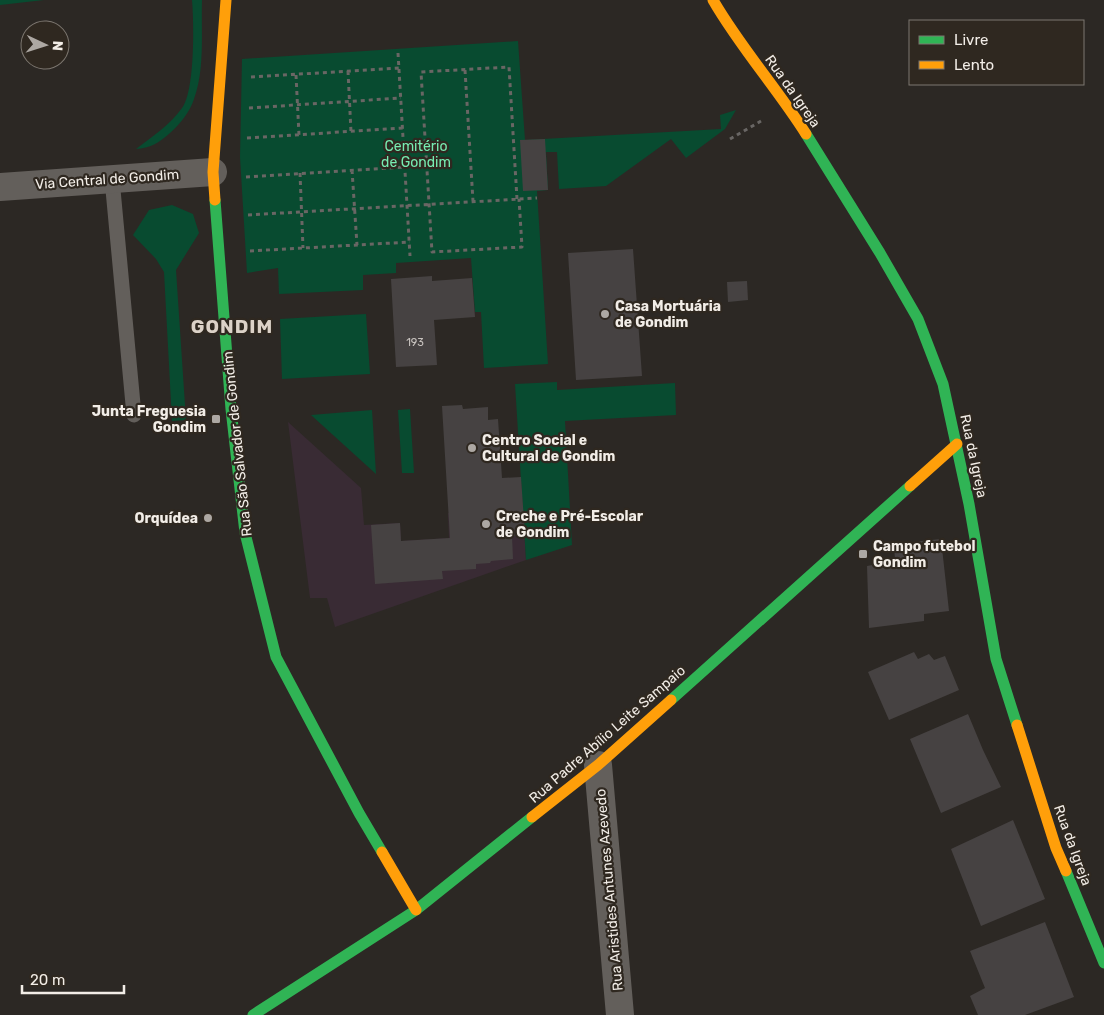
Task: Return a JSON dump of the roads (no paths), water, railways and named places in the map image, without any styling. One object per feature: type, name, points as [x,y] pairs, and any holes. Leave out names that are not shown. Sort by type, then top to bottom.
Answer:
[{"type":"street","name":"Rua São Salvador de Gondim","points":[[226,0],[214,172],[231,409],[245,533],[276,657],[359,813],[416,910]]},
{"type":"street","name":"Rua da Igreja","points":[[713,0],[727,24],[788,106],[880,253],[918,319],[942,384],[957,444],[996,659],[1056,848],[1102,954]]},
{"type":"street","name":"Via Central de Gondim","points":[[0,187],[214,172]]},
{"type":"street","name":"Rua Padre Abílio Leite Sampaio","points":[[253,1015],[416,910],[598,766],[957,444]]},
{"type":"street","name":"Rua Aristides Antunes Azevedo","points":[[598,766],[620,1015]]},
{"type":"lane","points":[[112,179],[134,415]]},
{"type":"place","name":"Casa Mortuária de Gondim","points":[[605,314]]},
{"type":"place","name":"Junta Freguesia Gondim","points":[[216,419]]},
{"type":"place","name":"Centro Social e Cultural de Gondim","points":[[472,448]]},
{"type":"place","name":"Orquídea","points":[[208,518]]},
{"type":"place","name":"Creche e Pré-Escolar de Gondim","points":[[486,524]]},
{"type":"place","name":"Campo futebol Gondim","points":[[863,554]]},
{"type":"district","name":"GONDIM","points":[[232,326]]},
{"type":"park label","name":"Cemitério de Gondim","points":[[416,154]]}]
